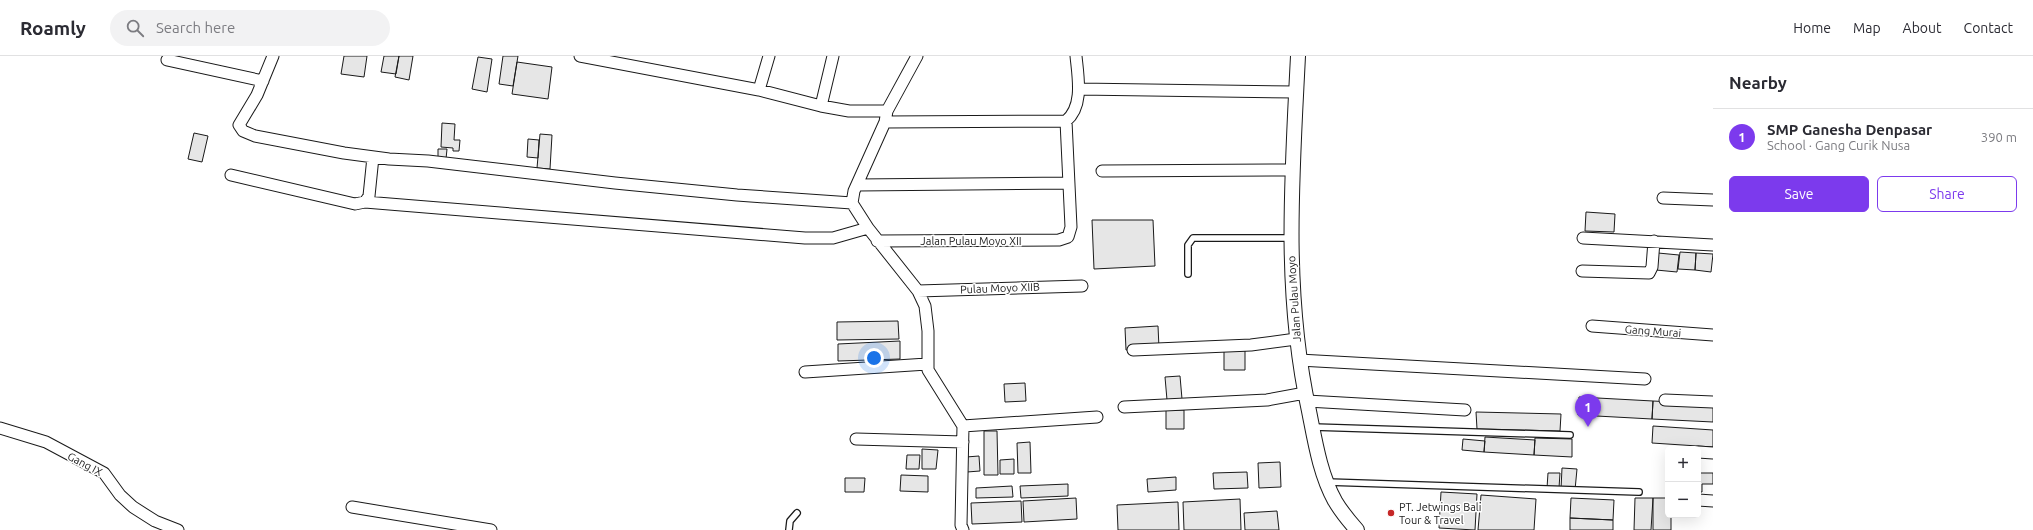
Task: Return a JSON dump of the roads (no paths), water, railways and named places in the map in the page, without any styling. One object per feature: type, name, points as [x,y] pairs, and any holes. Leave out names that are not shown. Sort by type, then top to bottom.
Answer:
[{"type":"street","points":[[273,56],[257,95],[239,124],[243,131],[262,138],[373,157],[514,170],[615,183],[737,195],[852,203]]},
{"type":"street","points":[[580,56],[759,90],[821,106],[849,111],[881,114],[1066,121],[1074,114],[1079,89],[1076,56]]},
{"type":"street","points":[[759,90],[769,56]]},
{"type":"street","points":[[821,106],[833,56]]},
{"type":"street","points":[[920,56],[881,114],[852,203],[877,241],[918,291],[925,306],[928,331],[921,364]]},
{"type":"street","name":"Jalan Pulau Moyo","points":[[1298,56],[1291,238],[1292,294],[1296,339],[1312,427],[1327,482],[1335,501],[1357,530]]},
{"type":"street","points":[[167,60],[263,81]]},
{"type":"street","points":[[1079,89],[1296,92]]},
{"type":"street","points":[[857,185],[1069,183],[1066,121]]},
{"type":"street","points":[[365,202],[369,196],[373,157]]},
{"type":"street","points":[[1102,171],[1293,170]]},
{"type":"street","points":[[231,175],[354,204],[365,202],[804,238],[833,238],[868,228]]},
{"type":"street","name":"Jalan Pulau Moyo XII","points":[[877,241],[1064,240],[1068,237],[1071,228],[1069,183]]},
{"type":"street","points":[[1663,198],[1713,200]]},
{"type":"street","points":[[1583,238],[1713,245]]},
{"type":"street","points":[[1582,271],[1649,273],[1652,267],[1654,241]]},
{"type":"street","name":"Pulau Moyo XIIB","points":[[918,291],[1082,286]]},
{"type":"street","name":"Gang Murai","points":[[1592,326],[1713,335]]},
{"type":"street","points":[[1133,350],[1250,345],[1296,339]]},
{"type":"street","points":[[1299,360],[1645,379]]},
{"type":"street","points":[[805,372],[921,364],[928,370],[963,426],[961,525],[963,530]]},
{"type":"street","points":[[1124,408],[1306,397],[1465,410]]},
{"type":"street","points":[[1665,400],[1713,402]]},
{"type":"street","points":[[963,426],[1097,417]]},
{"type":"street","name":"Gang IX","points":[[0,428],[46,442],[104,473],[120,495],[132,507],[155,521],[178,530]]},
{"type":"street","points":[[856,439],[962,442]]},
{"type":"street","points":[[1701,452],[1713,453]]},
{"type":"street","points":[[1701,500],[1713,500]]},
{"type":"street","points":[[352,507],[491,530]]},
{"type":"lane","points":[[1188,274],[1188,245],[1193,238],[1291,238]]},
{"type":"lane","points":[[1312,427],[1570,435]]},
{"type":"lane","points":[[1327,482],[1639,492]]},
{"type":"lane","points":[[789,530],[790,521],[797,514]]},
{"type":"place","name":"SMP Ganesha Denpasar","points":[[1588,427]]},
{"type":"place","name":"PT. Jetwings Bali Tour & Travel","points":[[1391,513]]}]
